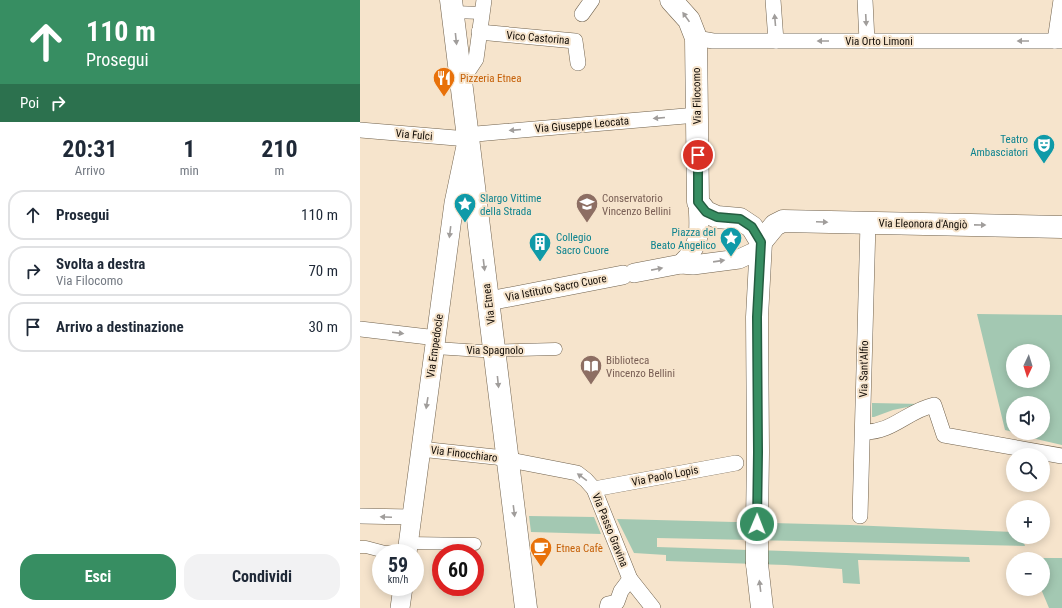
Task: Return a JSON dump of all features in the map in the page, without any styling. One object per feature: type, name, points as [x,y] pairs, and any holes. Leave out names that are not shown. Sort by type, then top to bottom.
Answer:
[{"type":"main road","name":"Via Filocomo","points":[[671,0],[689,20],[696,38],[698,202]]},
{"type":"main road","name":"Via Etnea","points":[[452,6],[526,608]]},
{"type":"main road","points":[[698,202],[706,212],[717,217],[740,219],[752,227],[761,246],[757,317],[757,564],[762,608]]},
{"type":"main road","name":"Via Eleonora d'Angiò","points":[[761,246],[775,225],[783,221],[1062,227]]},
{"type":"street","points":[[582,14],[592,0]]},
{"type":"street","points":[[773,0],[776,41]]},
{"type":"street","points":[[865,0],[867,41]]},
{"type":"street","points":[[1059,41],[1061,0]]},
{"type":"street","points":[[452,6],[483,6],[476,59],[460,80]]},
{"type":"street","name":"Vico Castorina","points":[[479,32],[575,41],[578,63]]},
{"type":"street","name":"Via Orto Limoni","points":[[696,38],[713,41],[1059,41]]},
{"type":"street","name":"Via Giuseppe Leocata","points":[[468,139],[481,133],[698,115]]},
{"type":"street","name":"Via Fulci","points":[[360,130],[468,139]]},
{"type":"street","name":"Via Empedocle","points":[[408,544],[454,203],[468,139]]},
{"type":"street","points":[[681,264],[689,256],[698,242],[698,202]]},
{"type":"street","name":"Via Sant'Alfio","points":[[860,516],[868,223]]},
{"type":"street","name":"Via Istituto Sacro Cuore","points":[[489,301],[681,264],[693,265],[739,259],[761,246]]},
{"type":"street","points":[[360,329],[436,343]]},
{"type":"street","name":"Via Spagnolo","points":[[436,343],[494,351],[556,349]]},
{"type":"street","points":[[863,432],[872,432],[891,427],[907,416],[934,405],[944,435],[1062,456]]},
{"type":"street","name":"Via Finocchiaro","points":[[420,448],[495,457],[507,460]]},
{"type":"street","name":"Via Passo Gravina","points":[[507,460],[577,474],[586,480],[594,489],[630,579],[653,608]]},
{"type":"street","name":"Via Paolo Lopis","points":[[594,489],[736,462]]},
{"type":"street","points":[[360,516],[411,517]]},
{"type":"street","points":[[360,547],[372,549]]},
{"type":"street","points":[[607,608],[608,604],[617,602],[621,591],[630,579]]},
{"type":"street","points":[[400,608],[402,596]]},
{"type":"green space","points":[[731,229],[740,230],[742,233],[730,240],[724,232]]},
{"type":"green space","points":[[977,314],[1062,315],[1062,445],[1040,440],[1050,440],[1050,396],[1006,396],[1006,430]]},
{"type":"green space","points":[[872,403],[922,404],[893,410],[872,417]]},
{"type":"green space","points":[[529,516],[594,517],[601,534],[531,532]]},
{"type":"green space","points":[[617,519],[850,525],[1006,532],[1006,544],[1024,544],[1025,546],[657,538],[657,547],[969,557],[970,562],[858,560],[860,584],[843,583],[842,569],[786,565],[666,561],[666,555],[634,553]]},
{"type":"green space","points":[[1050,558],[1062,558],[1062,608],[1049,608],[1044,596],[1050,596]]},
{"type":"place","name":"Pizzeria Etnea","points":[[444,98]]},
{"type":"place","name":"Teatro Ambasciatori","points":[[1044,164]]},
{"type":"place","name":"Slargo Vittime della Strada","points":[[465,224]]},
{"type":"place","name":"Conservatorio Vincenzo Bellini","points":[[587,224]]},
{"type":"place","name":"Piazza del Beato Angelico","points":[[731,258]]},
{"type":"place","name":"Collegio Sacro Cuore","points":[[540,262]]},
{"type":"place","name":"Biblioteca Vincenzo Bellini","points":[[591,386]]},
{"type":"place","name":"Etnea Cafè","points":[[541,568]]},
{"type":"route","points":[[698,155],[698,202],[706,212],[717,217],[740,219],[752,227],[761,242],[757,317],[757,524]]}]
